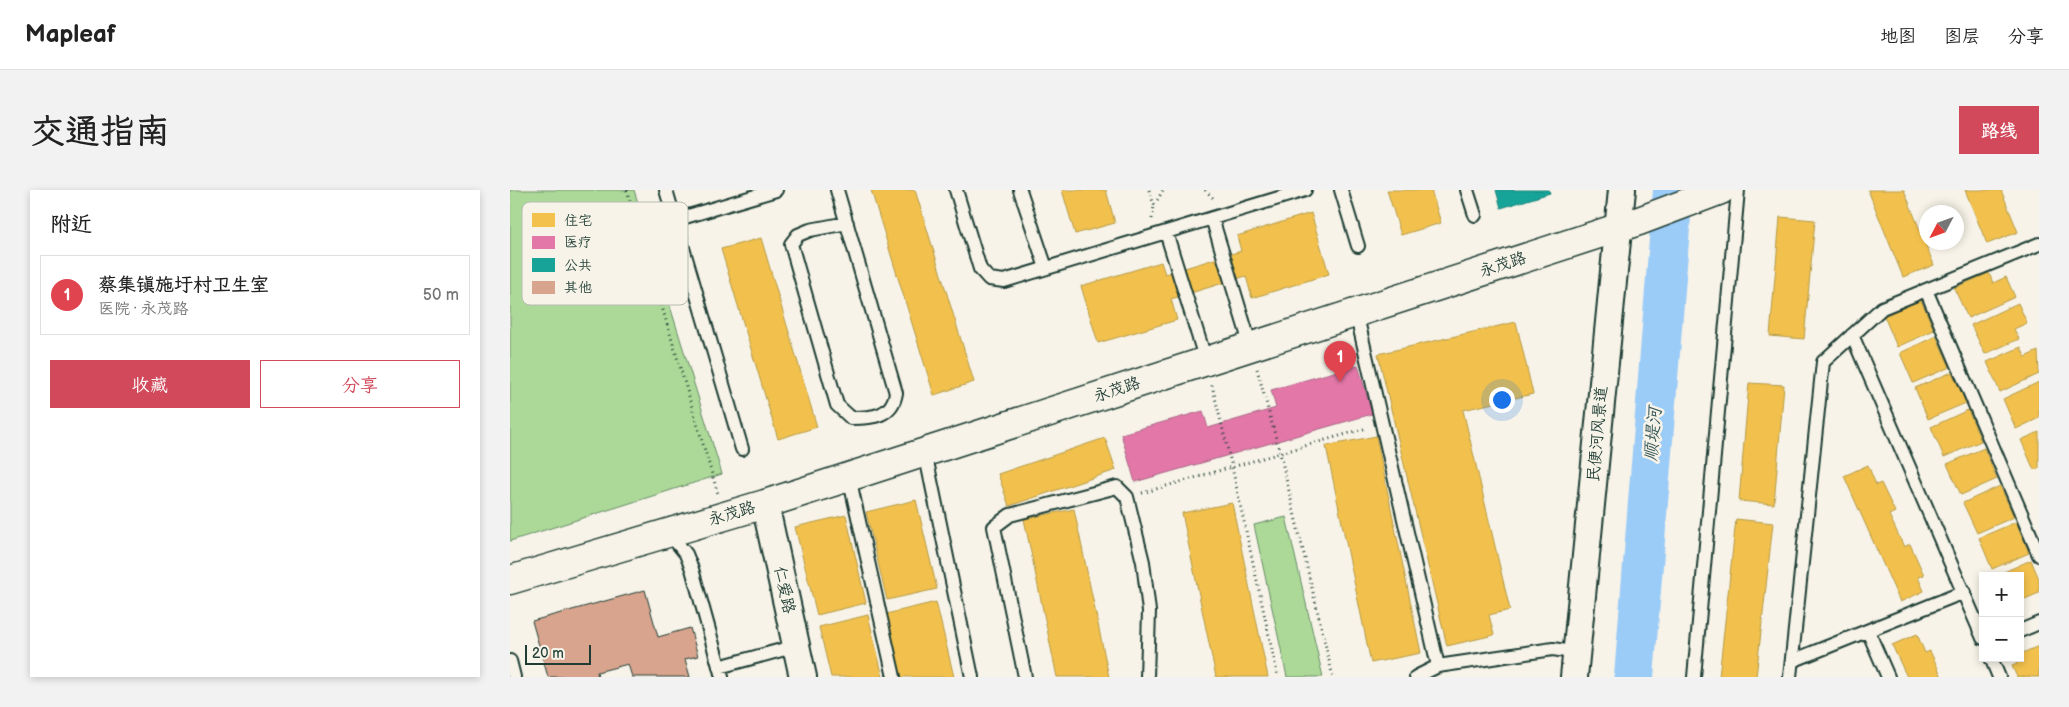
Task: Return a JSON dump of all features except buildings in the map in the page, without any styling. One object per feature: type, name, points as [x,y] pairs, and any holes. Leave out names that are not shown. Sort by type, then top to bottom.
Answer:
[{"type":"street","name":"民便河风景道","points":[[1576,669],[1629,224],[1622,190]]},
{"type":"street","name":"永茂路","points":[[510,580],[765,504],[1629,224],[1721,190]]},
{"type":"street","name":"仁爱路","points":[[765,504],[803,677]]},
{"type":"lane","points":[[666,190],[670,202]]},
{"type":"lane","points":[[688,216],[776,190]]},
{"type":"lane","points":[[837,190],[896,393],[894,404],[884,413],[870,418],[851,418],[837,405],[791,244],[798,235],[810,230],[846,223]]},
{"type":"lane","points":[[956,190],[980,269],[989,279],[1004,281],[1305,190]]},
{"type":"lane","points":[[1020,190],[1046,268]]},
{"type":"lane","points":[[1342,190],[1358,246]]},
{"type":"lane","points":[[1467,190],[1475,215]]},
{"type":"lane","points":[[1694,677],[1738,190]]},
{"type":"lane","points":[[1212,218],[1251,347]]},
{"type":"lane","points":[[1166,232],[1206,361]]},
{"type":"lane","points":[[1790,677],[1823,362],[1882,308],[2039,244]]},
{"type":"lane","points":[[688,264],[742,449]]},
{"type":"lane","points":[[1926,290],[2039,554]]},
{"type":"lane","points":[[1356,312],[1438,666]]},
{"type":"lane","points":[[1852,335],[1979,628]]},
{"type":"lane","points":[[925,452],[972,677]]},
{"type":"lane","points":[[849,476],[894,677]]},
{"type":"lane","points":[[1025,677],[994,527],[1010,515],[1107,488],[1117,487],[1127,497],[1143,562],[1148,601],[1147,677]]},
{"type":"lane","points":[[669,533],[686,554],[692,569],[721,672],[796,646]]},
{"type":"lane","points":[[1792,661],[1964,592]]},
{"type":"lane","points":[[2024,629],[2039,623]]},
{"type":"lane","points":[[1868,631],[1888,677]]},
{"type":"lane","points":[[1416,677],[1438,666],[1553,649],[1576,669]]},
{"type":"lane","points":[[510,661],[514,677]]},
{"type":"lane","points":[[1993,662],[1999,677]]},
{"type":"path","points":[[626,190],[630,202]]},
{"type":"path","points":[[1149,190],[1154,206],[1151,236]]},
{"type":"path","points":[[1154,206],[1163,190]]},
{"type":"path","points":[[661,305],[725,516]]},
{"type":"path","points":[[1251,347],[1280,453],[1333,677]]},
{"type":"path","points":[[1206,361],[1232,467],[1278,677]]},
{"type":"path","points":[[1127,497],[1382,423]]},
{"type":"green space","points":[[510,190],[634,190],[638,202],[522,202],[522,305],[670,305],[722,474],[510,541]]},
{"type":"green space","points":[[1286,517],[1323,677],[1287,677],[1254,525]]},
{"type":"waterway","name":"顺堤河","points":[[1634,677],[1673,190]]},
{"type":"place","name":"蔡集镇施圩村卫生室","points":[[1340,382]]}]
